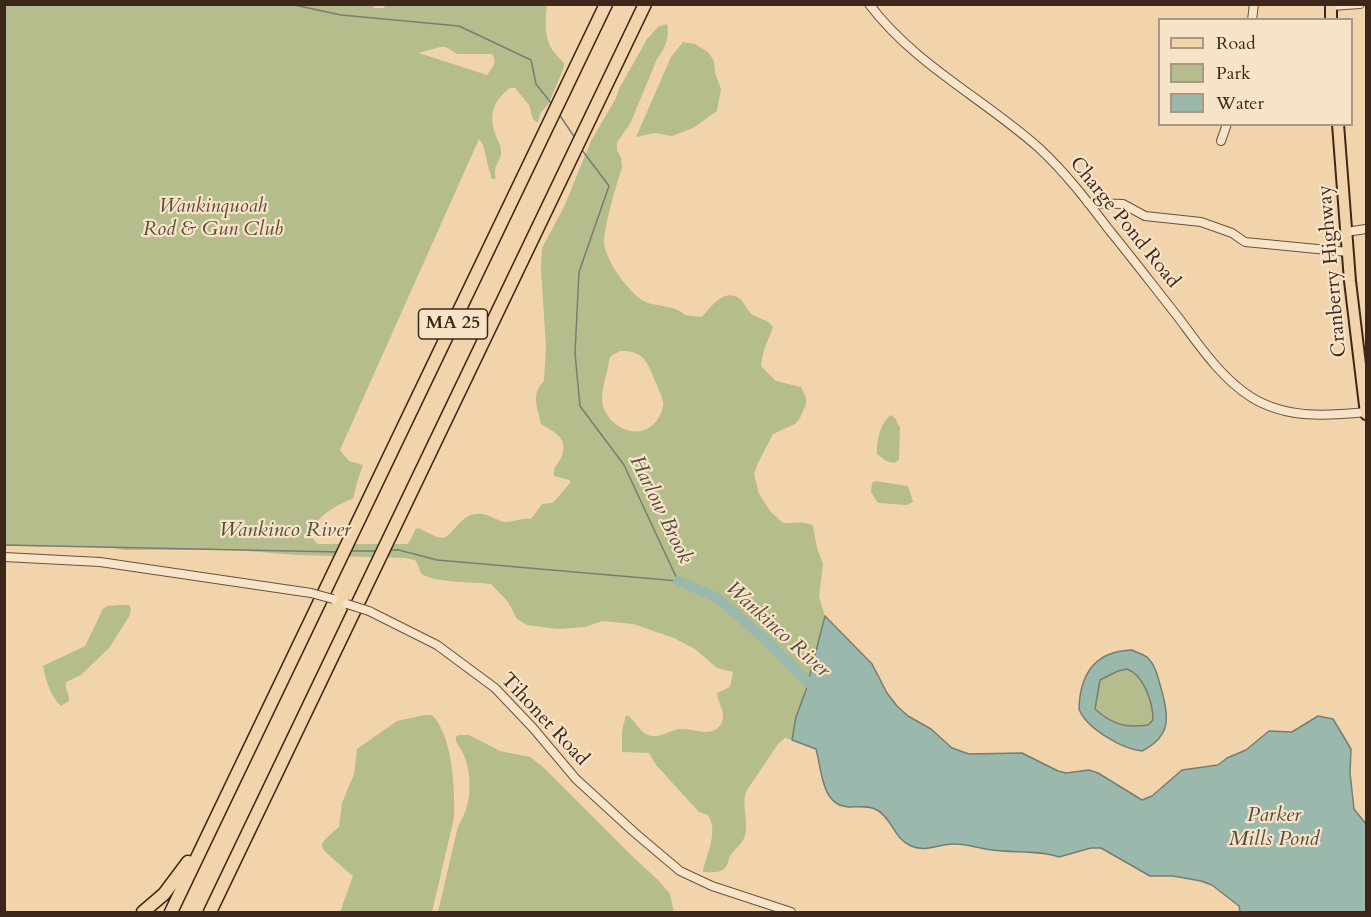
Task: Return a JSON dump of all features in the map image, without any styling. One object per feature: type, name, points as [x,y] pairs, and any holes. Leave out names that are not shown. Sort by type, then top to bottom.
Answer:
[{"type":"highway","name":"MA 25","points":[[171,912],[606,4]]},
{"type":"highway","name":"MA 25","points":[[210,912],[645,4]]},
{"type":"highway","points":[[143,912],[172,885],[208,835]]},
{"type":"main road","name":"Cranberry Highway","points":[[1338,126],[1355,331],[1366,413]]},
{"type":"street","name":"Charge Pond Road","points":[[869,4],[894,35],[912,51],[1040,149],[1088,202],[1198,344],[1242,390],[1266,405],[1296,414],[1366,413]]},
{"type":"street","points":[[1331,5],[1360,4]]},
{"type":"street","points":[[1221,141],[1226,126]]},
{"type":"street","points":[[1088,202],[1123,204],[1145,216],[1201,222],[1232,232],[1242,241],[1251,243],[1348,252]]},
{"type":"street","points":[[1346,232],[1366,229]]},
{"type":"street","name":"Tihonet Road","points":[[4,557],[100,562],[311,593],[369,611],[437,645],[495,688],[604,807],[673,865],[712,886],[791,912]]},
{"type":"green space","name":"Wankinquoah Rod & Gun Club","points":[[373,4],[374,8],[384,8],[386,4],[547,5],[548,42],[564,64],[549,103],[540,114],[538,123],[533,119],[529,105],[515,88],[510,88],[497,102],[492,119],[501,151],[495,170],[496,178],[491,177],[483,145],[479,139],[340,450],[349,461],[363,465],[353,499],[330,510],[316,523],[312,530],[313,537],[318,544],[407,544],[418,528],[444,538],[465,518],[475,514],[504,522],[531,519],[542,504],[553,503],[570,483],[570,480],[554,476],[564,445],[559,436],[541,424],[536,401],[537,391],[544,381],[546,346],[541,269],[542,248],[564,207],[591,141],[619,89],[647,39],[658,27],[667,24],[668,33],[664,47],[630,124],[617,142],[622,168],[606,228],[604,244],[606,251],[624,283],[642,300],[676,309],[685,315],[702,317],[719,299],[730,295],[741,300],[751,314],[771,324],[773,327],[761,366],[776,381],[801,387],[806,404],[795,424],[773,434],[754,474],[759,494],[771,512],[783,523],[802,523],[813,526],[823,564],[819,597],[825,616],[806,690],[796,717],[792,740],[785,738],[778,744],[747,790],[744,799],[746,833],[723,870],[703,872],[712,836],[708,815],[699,812],[656,765],[649,753],[622,752],[622,731],[626,715],[650,736],[682,729],[713,731],[723,720],[717,693],[730,687],[733,672],[717,668],[695,649],[674,638],[633,624],[602,621],[585,627],[557,629],[527,625],[517,619],[508,602],[491,584],[434,579],[421,573],[415,560],[405,558],[297,555],[234,550],[124,550],[107,547],[5,546],[5,5]],"holes":[[[446,47],[457,54],[492,54],[494,65],[487,75],[419,53]],[[620,351],[633,352],[645,360],[660,392],[663,407],[655,423],[648,429],[640,431],[623,429],[609,418],[604,409],[602,397],[609,360],[611,356]]]},
{"type":"green space","points":[[683,42],[695,44],[708,52],[714,61],[715,73],[721,89],[717,111],[693,128],[672,136],[655,133],[636,137],[671,57]]},
{"type":"green space","points":[[891,415],[900,427],[899,460],[894,463],[886,461],[877,454],[881,428]]},
{"type":"green space","points":[[875,481],[908,486],[913,502],[907,505],[878,503],[871,492],[872,483]]},
{"type":"green space","points":[[129,605],[130,615],[109,648],[81,675],[66,682],[69,701],[61,706],[51,693],[43,666],[85,646],[103,609],[107,606]]},
{"type":"green space","points":[[1127,669],[1143,683],[1149,698],[1153,720],[1148,725],[1120,724],[1108,719],[1095,709],[1100,680]]},
{"type":"green space","points":[[432,715],[444,736],[451,764],[454,793],[454,818],[432,912],[340,912],[353,876],[326,852],[322,845],[326,838],[339,827],[342,803],[354,774],[357,749],[397,721]]},
{"type":"green space","points":[[469,735],[500,751],[530,757],[542,766],[659,881],[670,894],[674,912],[438,912],[458,826],[468,800],[470,781],[463,753],[456,739],[456,736]]},
{"type":"water","name":"Parker Mills Pond","points":[[825,616],[872,664],[887,693],[897,706],[908,716],[931,729],[952,748],[969,754],[1022,753],[1066,773],[1089,770],[1098,773],[1142,800],[1152,796],[1182,770],[1218,765],[1227,758],[1246,750],[1269,731],[1292,732],[1318,716],[1333,719],[1351,749],[1350,773],[1354,809],[1366,824],[1366,912],[1240,912],[1239,906],[1212,885],[1173,876],[1150,876],[1101,848],[1091,848],[1059,857],[1044,853],[1000,851],[960,844],[917,848],[905,843],[886,818],[874,808],[849,807],[833,800],[824,786],[816,749],[792,740],[796,717],[806,690]]},
{"type":"water","points":[[1132,650],[1148,658],[1156,672],[1164,698],[1166,724],[1163,732],[1159,739],[1142,751],[1115,742],[1097,730],[1079,709],[1082,685],[1086,675],[1099,660],[1119,651]],"holes":[[[1127,669],[1143,683],[1149,698],[1153,720],[1148,725],[1120,724],[1108,719],[1095,709],[1100,680],[1118,671]]]},
{"type":"waterway","name":"Harlow Brook","points":[[290,4],[341,15],[459,26],[531,60],[536,84],[551,103]]},
{"type":"waterway","name":"Harlow Brook","points":[[559,114],[575,138]]},
{"type":"waterway","name":"Harlow Brook","points":[[388,550],[399,550],[437,560],[678,581],[624,465],[580,406],[575,353],[579,272],[609,186],[582,150]]},
{"type":"waterway","name":"Wankinco River","points":[[4,545],[339,552]]},
{"type":"waterway","name":"Wankinco River","points":[[350,551],[378,551]]},
{"type":"waterway","name":"Wankinco River","points":[[678,581],[716,597],[763,637],[817,691]]}]
